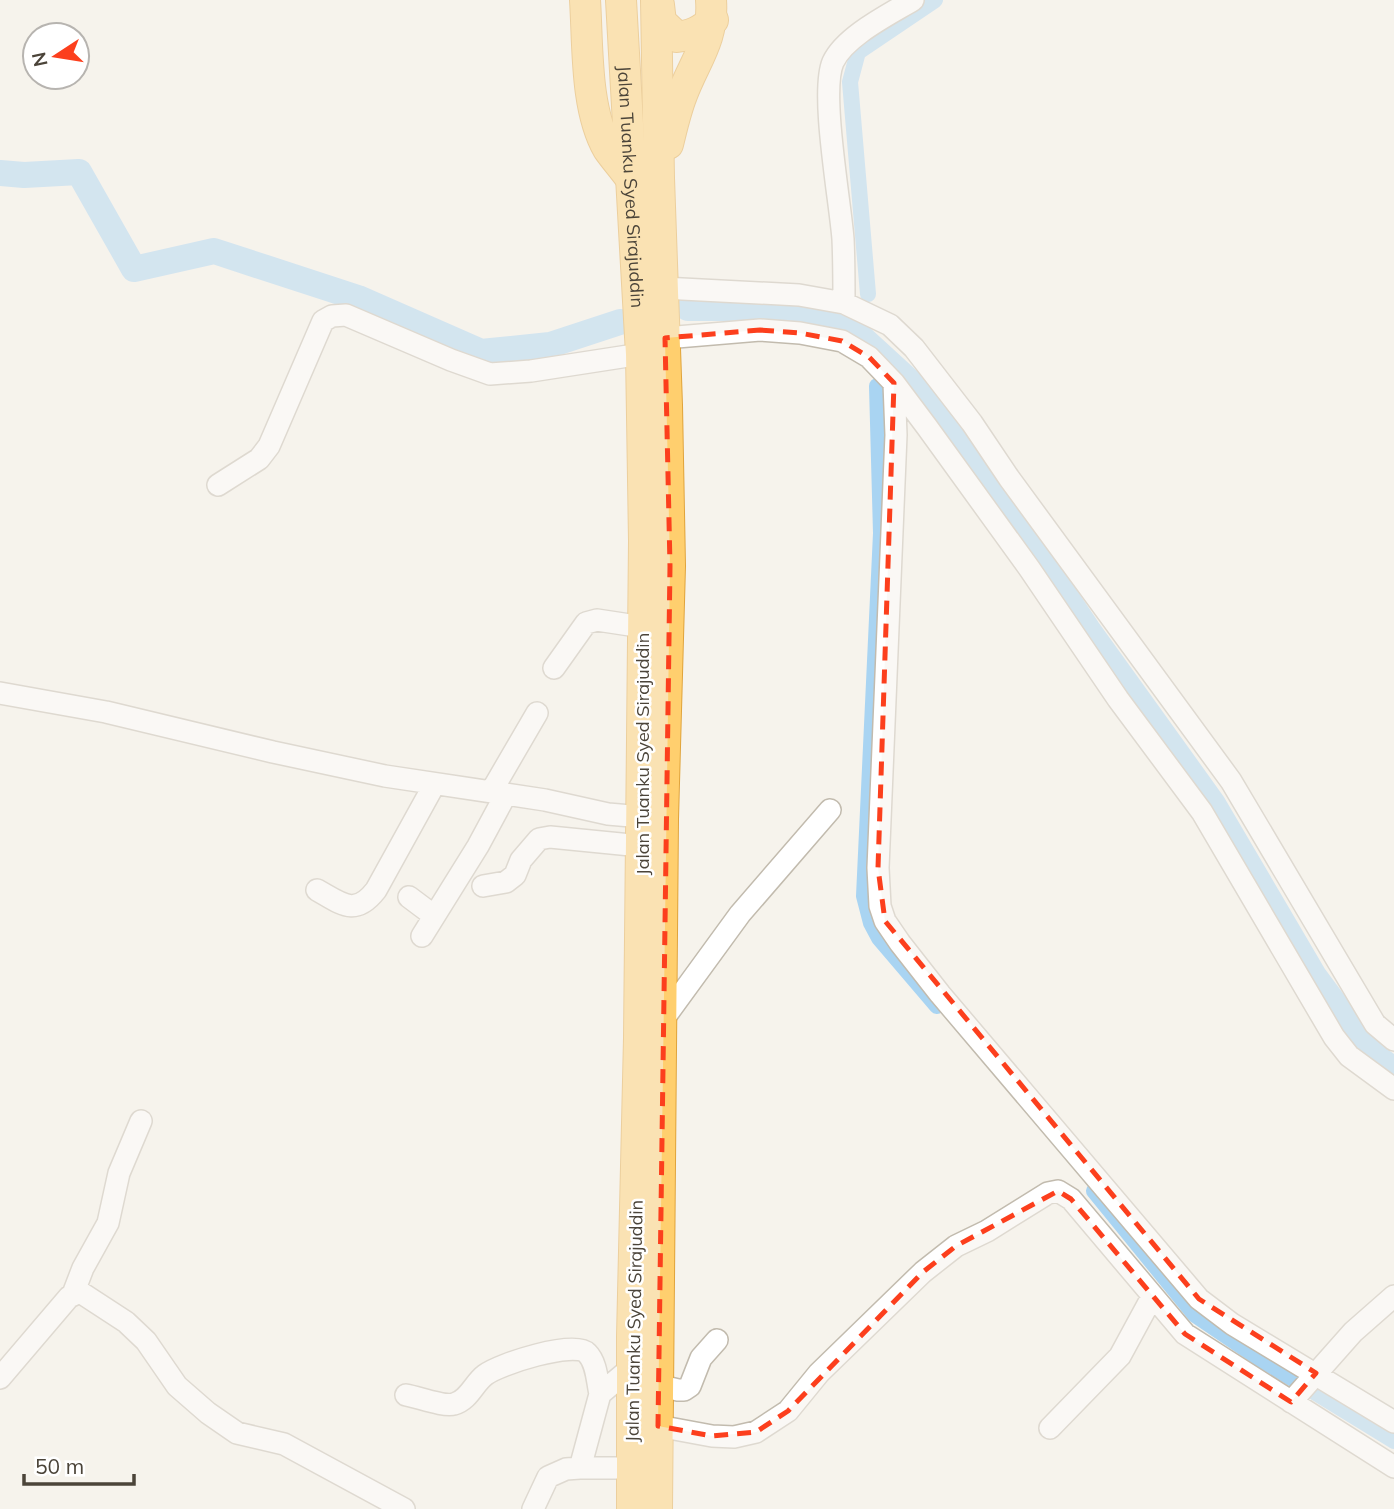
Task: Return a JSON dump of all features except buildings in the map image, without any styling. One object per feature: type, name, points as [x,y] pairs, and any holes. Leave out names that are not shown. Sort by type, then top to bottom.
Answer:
[{"type":"highway","points":[[585,0],[590,85],[597,124],[608,148],[645,178],[705,48],[712,10]]},
{"type":"highway","name":"Jalan Tuanku Syed Sirajuddin","points":[[621,0],[625,94],[645,178],[663,288],[653,346],[643,627],[649,827],[663,1021],[658,1426],[632,1509]]},
{"type":"highway","points":[[657,0],[662,22],[677,37],[703,29],[712,10]]},
{"type":"highway","name":"Jalan Tuanku Syed Sirajuddin","points":[[657,0],[645,178],[653,346],[670,566],[649,827],[631,1368],[645,1468],[657,1509]]},
{"type":"highway","points":[[590,85],[610,111],[619,109],[625,94]]},
{"type":"street","points":[[844,303],[843,238],[829,94],[831,69],[840,51],[867,28],[914,0]]},
{"type":"street","points":[[663,288],[799,295],[844,303],[890,325],[914,348],[972,423],[1009,478],[1231,781],[1375,1024],[1394,1040]]},
{"type":"street","points":[[218,485],[259,459],[269,446],[323,321],[332,316],[346,315],[490,374],[531,371],[653,346],[761,330],[800,332],[842,341],[869,357],[894,383],[1202,812],[1334,1037],[1349,1056],[1394,1089]]},
{"type":"street","points":[[894,383],[896,435],[878,868],[880,906],[885,921],[940,994],[1199,1300],[1232,1324],[1394,1467]]},
{"type":"street","points":[[554,668],[586,623],[597,620],[643,627]]},
{"type":"street","points":[[0,693],[106,712],[298,758],[434,785],[498,793],[608,814],[649,827]]},
{"type":"street","points":[[422,936],[478,846],[498,793],[537,713]]},
{"type":"street","points":[[317,890],[349,906],[359,906],[367,902],[434,785]]},
{"type":"street","points":[[663,1021],[740,914],[830,810]]},
{"type":"street","points":[[483,886],[506,882],[515,875],[521,860],[539,839],[649,827]]},
{"type":"street","points":[[409,897],[433,915]]},
{"type":"street","points":[[0,1378],[74,1294],[83,1268],[108,1223],[118,1174],[141,1121]]},
{"type":"street","points":[[658,1426],[712,1436],[734,1437],[756,1432],[788,1411],[819,1373],[923,1272],[956,1246],[987,1231],[1048,1193],[1058,1191],[1072,1199],[1185,1334],[1394,1425],[1376,1449]]},
{"type":"street","points":[[74,1294],[80,1292],[126,1322],[146,1341],[177,1386],[208,1413],[237,1433],[284,1444],[404,1509]]},
{"type":"street","points":[[1304,1387],[1353,1332],[1394,1296]]},
{"type":"street","points":[[1050,1428],[1120,1356],[1152,1297]]},
{"type":"street","points":[[657,1385],[678,1390],[690,1386],[701,1358],[717,1340]]},
{"type":"street","points":[[407,1395],[454,1404],[464,1399],[484,1375],[502,1366],[577,1348],[586,1351],[594,1365],[600,1394],[580,1468]]},
{"type":"street","points":[[600,1394],[631,1368]]},
{"type":"street","points":[[533,1509],[548,1477],[566,1469],[645,1468]]},
{"type":"highlighted area","points":[[760,330],[800,333],[842,341],[869,357],[894,383],[878,868],[885,921],[1199,1299],[1316,1373],[1291,1402],[1185,1334],[1071,1199],[1058,1191],[956,1246],[923,1272],[788,1411],[756,1432],[712,1436],[658,1426],[670,566],[665,338]]},
{"type":"waterway","points":[[868,294],[850,82],[858,52],[935,0]]},
{"type":"waterway","points":[[0,173],[24,175],[79,172],[134,269],[214,251],[358,298],[481,352],[550,345],[620,322]]},
{"type":"waterway","points":[[688,308],[735,308],[851,328],[922,393],[978,466],[1088,630],[1213,804],[1314,976],[1372,1054],[1394,1070]]},
{"type":"waterway","points":[[877,386],[881,533],[864,896],[871,923],[879,938],[937,1006]]},
{"type":"waterway","points":[[1094,1191],[1195,1315],[1257,1357],[1394,1441]]}]
